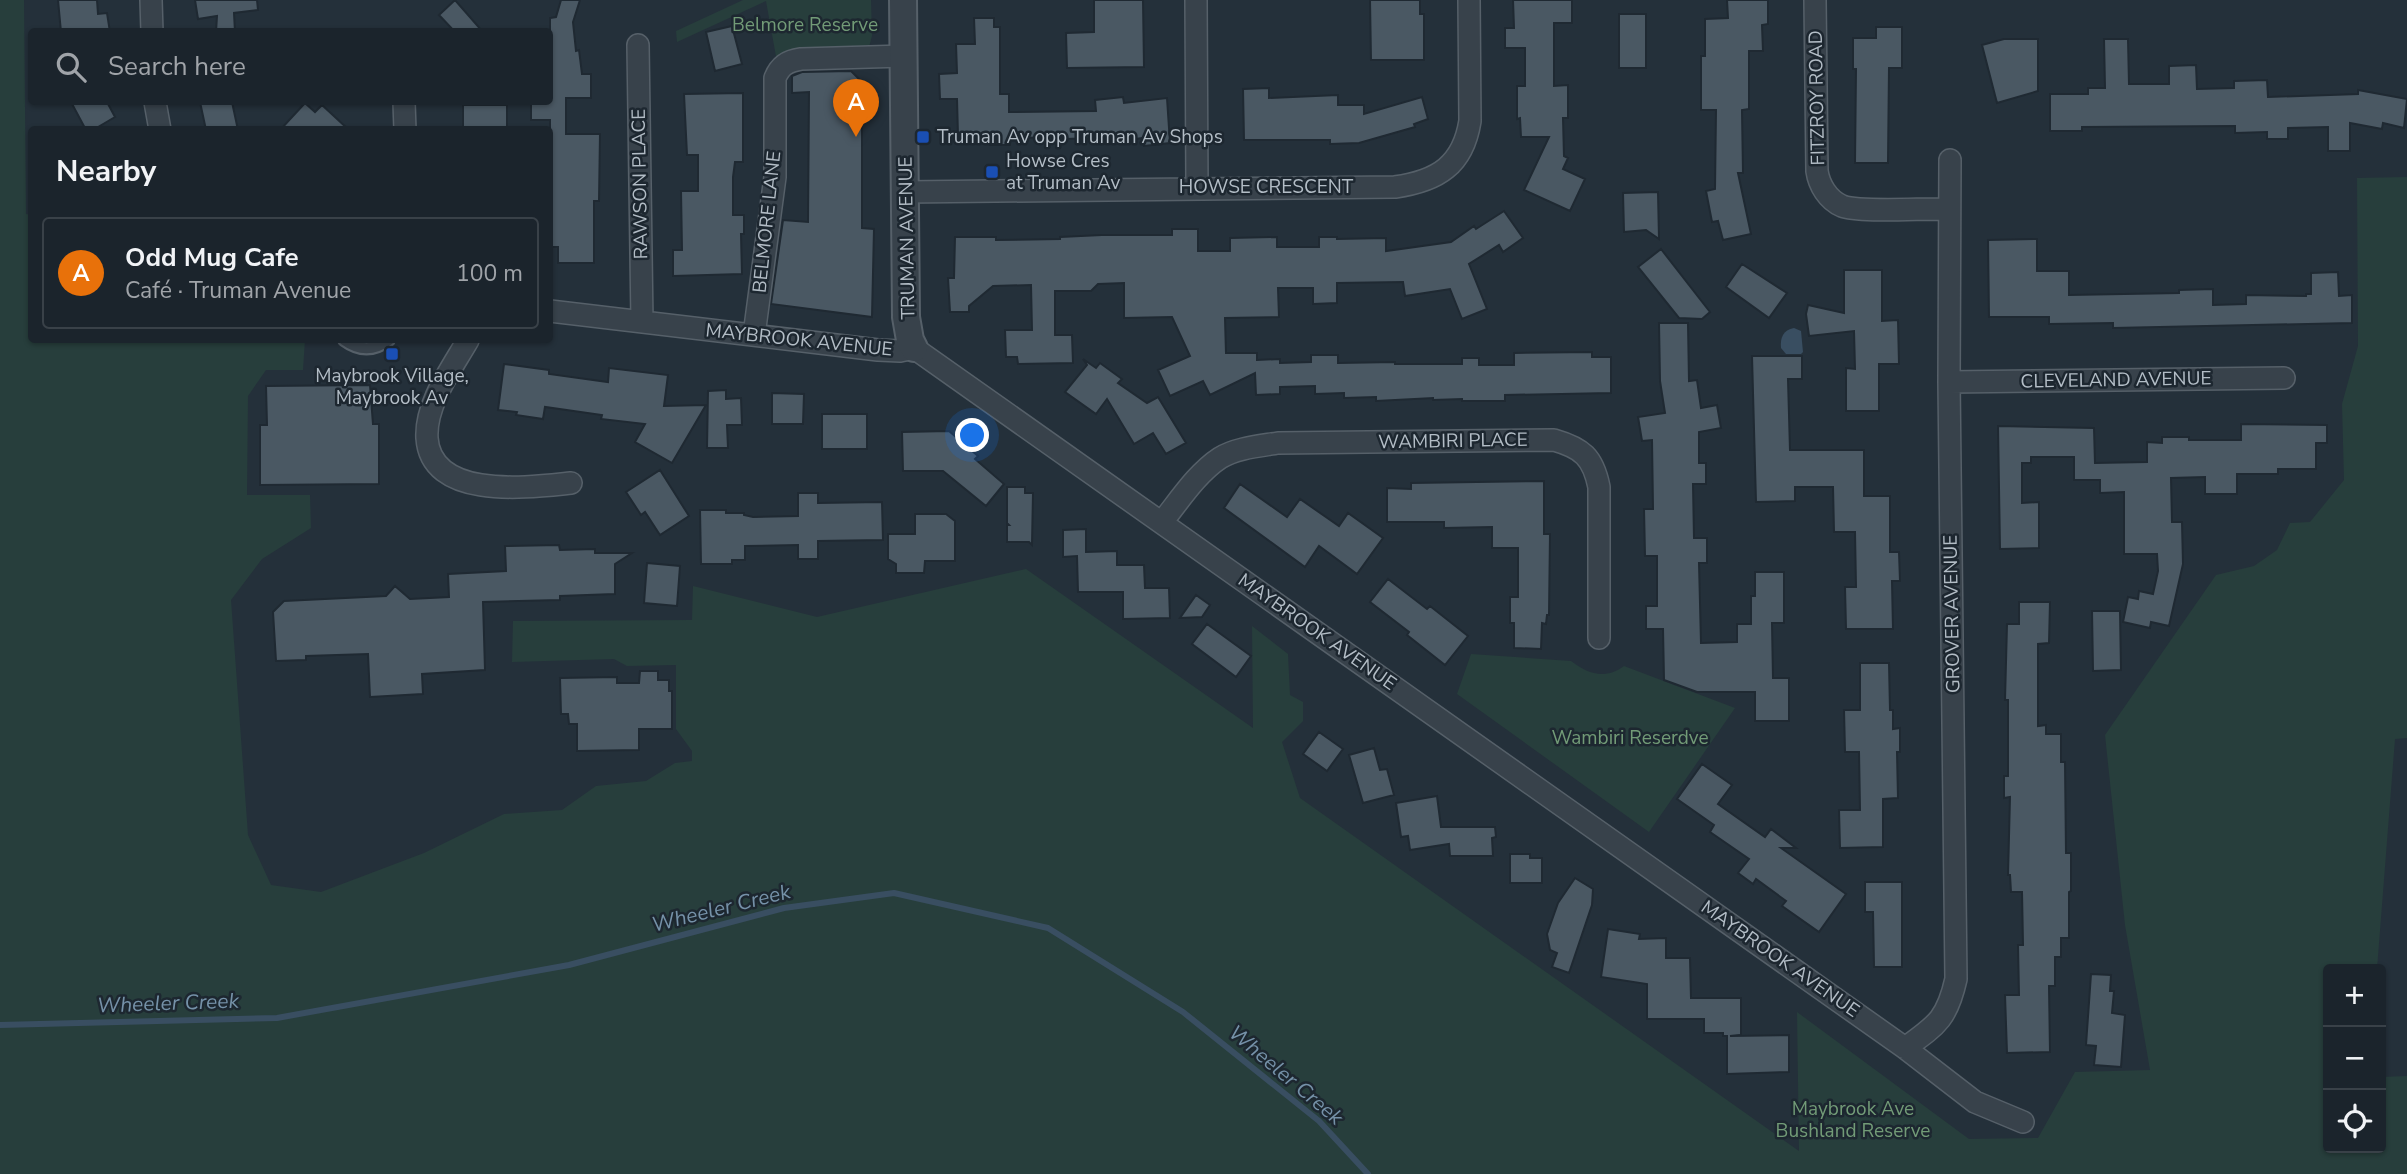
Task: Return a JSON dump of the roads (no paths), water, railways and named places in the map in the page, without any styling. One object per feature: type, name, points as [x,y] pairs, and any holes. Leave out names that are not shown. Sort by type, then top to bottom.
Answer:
[{"type":"street","points":[[151,0],[152,28]]},
{"type":"street","name":"TRUMAN AVENUE","points":[[903,0],[906,317],[914,348]]},
{"type":"street","points":[[1196,0],[1197,187]]},
{"type":"street","name":"HOWSE CRESCENT","points":[[906,192],[1395,187],[1432,179],[1455,159],[1467,137],[1470,121],[1469,0]]},
{"type":"street","name":"FITZROY ROAD","points":[[1815,0],[1817,171],[1824,190],[1830,198],[1843,206],[1863,209],[1949,209]]},
{"type":"street","name":"RAWSON PLACE","points":[[638,45],[642,322]]},
{"type":"street","name":"BELMORE LANE","points":[[754,335],[775,177],[775,78],[778,71],[785,63],[801,59],[904,56]]},
{"type":"street","points":[[156,105],[159,126]]},
{"type":"street","points":[[404,105],[405,126]]},
{"type":"street","name":"GROVER AVENUE","points":[[1905,1048],[1935,1026],[1950,1005],[1956,979],[1949,382],[1950,160]]},
{"type":"street","name":"MAYBROOK AVENUE","points":[[553,311],[878,351],[914,348],[1905,1048],[1975,1102],[2022,1122]]},
{"type":"street","points":[[466,343],[436,400],[429,425],[429,448],[438,464],[457,478],[476,485],[523,488],[571,483]]},
{"type":"street","name":"CLEVELAND AVENUE","points":[[1949,382],[2284,378]]},
{"type":"street","name":"WAMBIRI PLACE","points":[[1162,522],[1186,491],[1221,457],[1248,448],[1278,443],[1554,440],[1573,445],[1585,454],[1596,471],[1599,487],[1599,638]]},
{"type":"lane","points":[[349,343],[358,348],[370,349],[384,343]]},
{"type":"water","points":[[1794,328],[1801,331],[1803,352],[1786,354],[1781,348],[1782,338],[1787,331]]},
{"type":"waterway","name":"Wheeler Creek","points":[[0,1025],[277,1018],[569,965],[784,908],[894,893],[1048,928],[1183,1012],[1319,1121],[1368,1174]]},
{"type":"place","name":"Odd Mug Cafe","points":[[856,137]]},
{"type":"place","name":"Truman Av opp Truman Av Shops","points":[[923,137]]},
{"type":"place","name":"Howse Cres at Truman Av","points":[[992,172]]},
{"type":"place","name":"Maybrook Village, Maybrook Av","points":[[392,354]]},
{"type":"park label","name":"Belmore Reserve","points":[[805,25]]},
{"type":"park label","name":"Wambiri Reserdve","points":[[1630,738]]},
{"type":"park label","name":"Maybrook Ave Bushland Reserve","points":[[1853,1120]]}]
